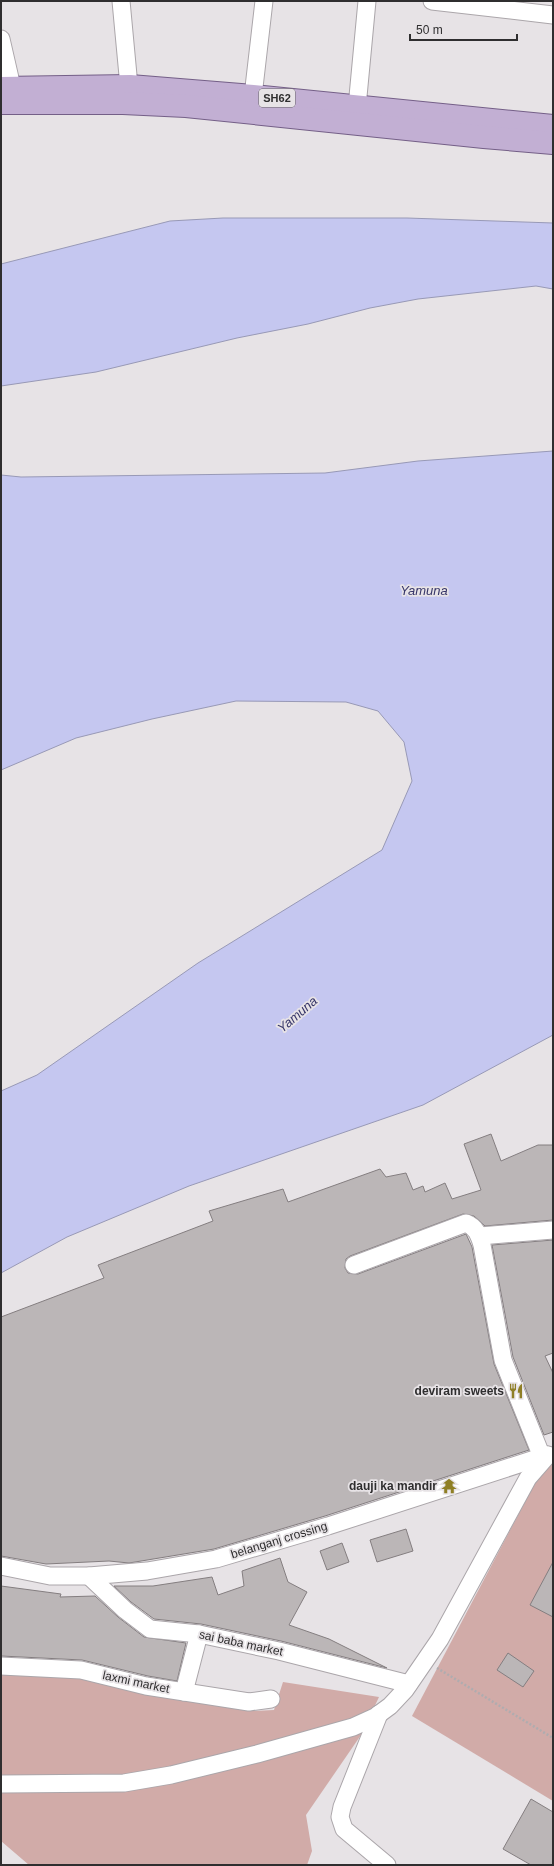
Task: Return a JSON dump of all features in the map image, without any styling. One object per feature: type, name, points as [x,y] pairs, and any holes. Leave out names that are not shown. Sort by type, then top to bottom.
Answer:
[{"type":"main road","name":"SH62","points":[[5,93],[253,96],[553,126]]},
{"type":"main road","name":"SH62","points":[[130,95],[186,106],[553,143]]},
{"type":"street","points":[[121,1],[130,95]]},
{"type":"street","points":[[253,96],[264,1]]},
{"type":"street","points":[[357,107],[367,1]]},
{"type":"street","points":[[432,1],[553,15]]},
{"type":"street","points":[[1,39],[5,93]]},
{"type":"street","points":[[1,1784],[124,1783],[171,1775],[257,1754],[353,1727],[366,1722],[390,1706],[409,1684],[440,1639],[528,1478],[548,1455],[503,1360],[480,1236],[474,1226],[466,1223],[354,1266]]},
{"type":"street","points":[[480,1236],[553,1230]]},
{"type":"street","name":"belanganj crossing","points":[[1,1566],[50,1576],[89,1576],[147,1571],[216,1558],[328,1526],[548,1455]]},
{"type":"street","name":"sai baba market","points":[[89,1576],[125,1610],[150,1629],[199,1634],[279,1651],[409,1684]]},
{"type":"street","points":[[184,1692],[199,1634]]},
{"type":"street","name":"laxmi market","points":[[1,1666],[81,1670],[146,1686],[249,1702],[271,1699]]},
{"type":"street","points":[[379,1714],[342,1807],[340,1817],[344,1829],[387,1865]]},
{"type":"path","points":[[425,1661],[553,1738]]},
{"type":"shaded area","points":[[553,1459],[553,1801],[412,1716],[536,1481]]},
{"type":"shaded area","points":[[1,1668],[79,1676],[147,1694],[252,1711],[274,1710],[283,1682],[379,1697],[361,1735],[306,1815],[312,1851],[307,1865],[29,1865],[1,1841]]},
{"type":"water","points":[[223,218],[407,218],[553,223],[553,289],[536,286],[418,299],[370,308],[308,324],[237,338],[96,372],[1,386],[1,264],[170,221]]},
{"type":"water","name":"Yamuna","points":[[553,451],[553,1035],[423,1105],[189,1186],[67,1237],[1,1273],[1,1091],[37,1075],[198,963],[382,850],[412,781],[404,742],[378,711],[346,702],[236,701],[152,719],[76,738],[1,770],[1,475],[21,477],[325,473],[418,461]]},
{"type":"building","points":[[491,1134],[501,1161],[538,1145],[553,1145],[553,1220],[485,1226],[474,1216],[463,1214],[350,1256],[346,1259],[345,1268],[348,1273],[358,1274],[466,1234],[472,1247],[494,1364],[529,1450],[325,1516],[214,1549],[129,1563],[109,1561],[46,1564],[1,1556],[1,1317],[104,1278],[98,1265],[213,1221],[209,1211],[283,1189],[288,1202],[380,1169],[386,1177],[406,1173],[413,1190],[423,1186],[425,1192],[445,1183],[452,1199],[481,1190],[464,1144]]},
{"type":"building","points":[[553,1240],[553,1353],[545,1356],[553,1373],[553,1432],[544,1435],[513,1357],[492,1245]]},
{"type":"building","points":[[406,1529],[413,1551],[377,1562],[370,1540]]},
{"type":"building","points":[[342,1543],[349,1562],[327,1570],[320,1551]]},
{"type":"building","points":[[280,1558],[288,1582],[307,1592],[289,1625],[329,1639],[387,1668],[281,1641],[201,1624],[154,1619],[131,1602],[114,1586],[153,1586],[212,1577],[218,1595],[244,1586],[242,1571]]},
{"type":"building","points":[[553,1562],[553,1617],[530,1605]]},
{"type":"building","points":[[1,1586],[61,1594],[60,1597],[95,1596],[118,1617],[144,1637],[186,1643],[177,1681],[148,1676],[82,1660],[1,1656]]},
{"type":"building","points":[[508,1653],[534,1671],[523,1687],[497,1670]]},
{"type":"building","points":[[531,1799],[553,1812],[553,1865],[531,1865],[503,1849]]},
{"type":"place","name":"deviram sweets","points":[[516,1391]]},
{"type":"place","name":"dauji ka mandir","points":[[449,1486]]}]
